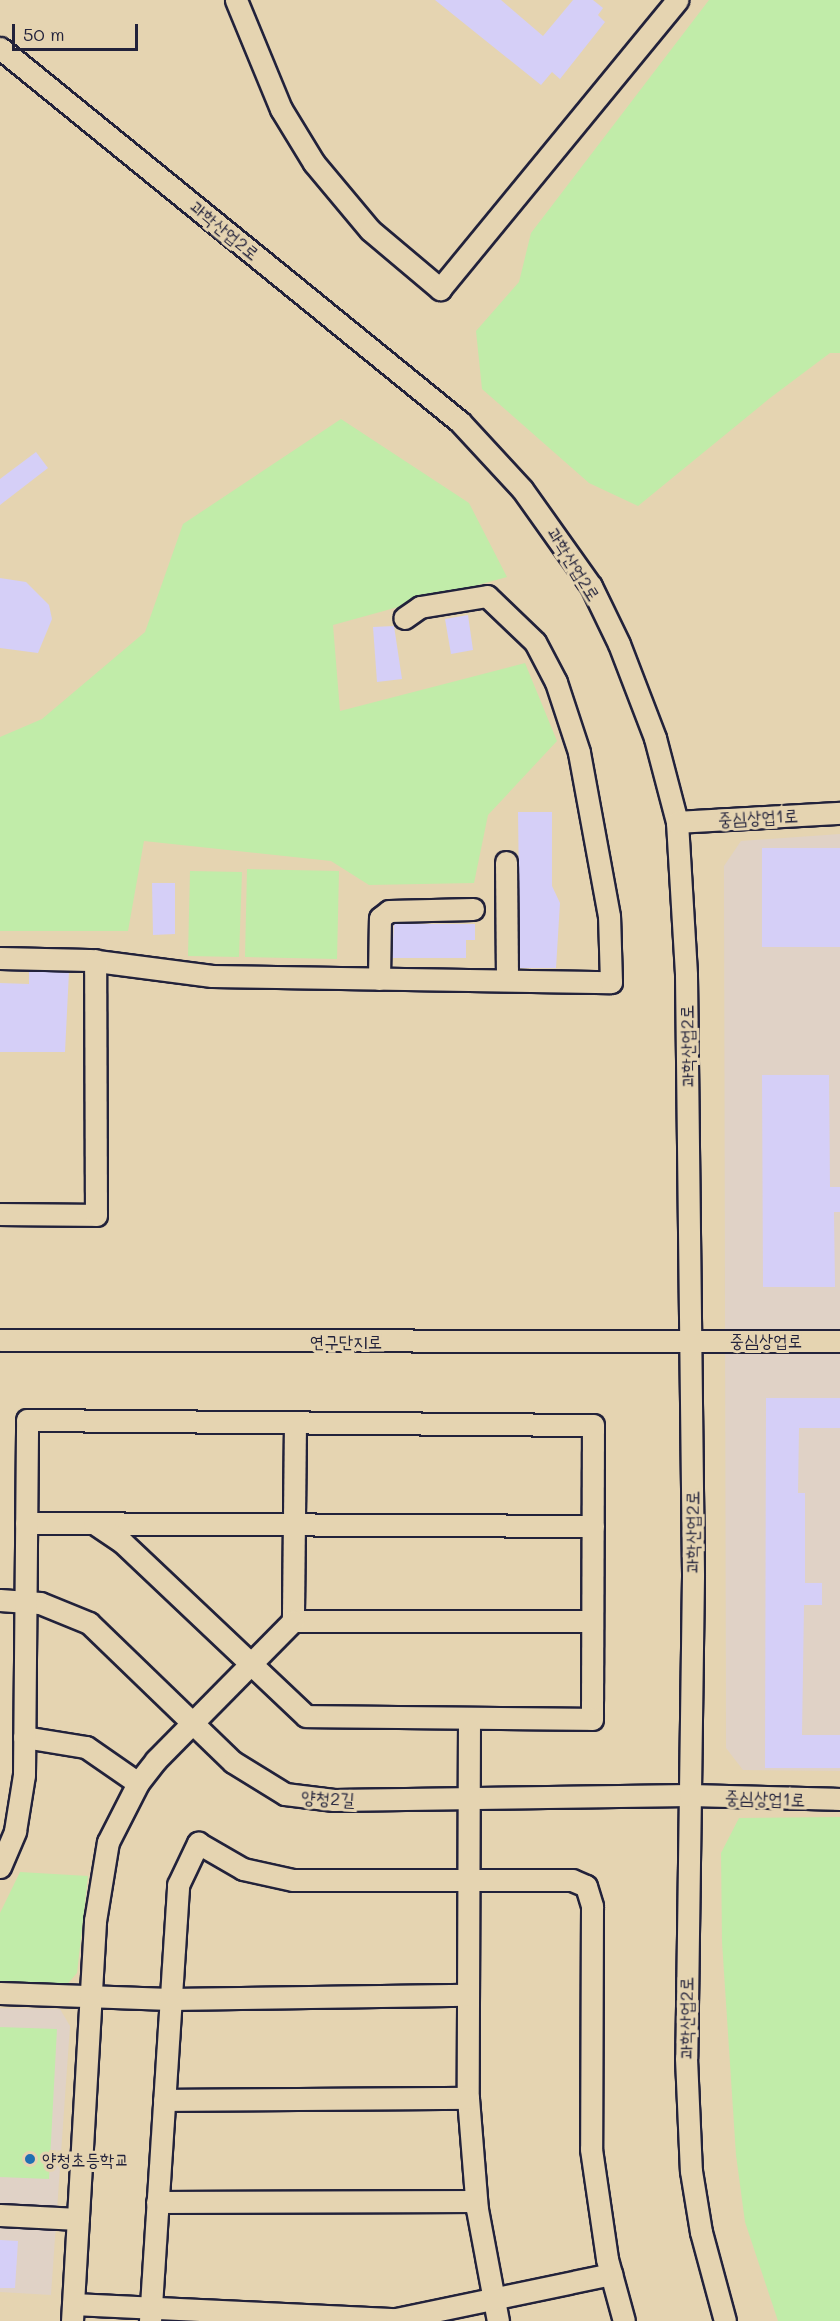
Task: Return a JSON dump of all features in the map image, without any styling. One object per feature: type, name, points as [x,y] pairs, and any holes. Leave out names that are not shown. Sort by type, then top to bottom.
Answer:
[{"type":"street","points":[[236,0],[281,109],[314,163],[370,230],[440,290],[677,0]]},
{"type":"street","name":"과학산업2로","points":[[0,48],[402,372],[460,422],[522,489],[591,586],[619,644],[655,738],[677,822],[686,975],[692,1340],[690,1795],[686,2058],[691,2170],[700,2232],[725,2321]]},
{"type":"street","points":[[0,958],[95,960],[212,976],[611,982],[609,916],[579,752],[556,682],[535,642],[487,596],[420,607],[404,618]]},
{"type":"street","name":"중심상업1로","points":[[677,822],[840,813]]},
{"type":"street","points":[[506,862],[507,981]]},
{"type":"street","points":[[379,979],[380,918],[389,911],[473,909]]},
{"type":"street","points":[[0,1214],[96,1215],[95,960]]},
{"type":"street","name":"연구단지로","points":[[0,1340],[692,1340]]},
{"type":"street","name":"중심상업로","points":[[692,1340],[840,1341]]},
{"type":"street","points":[[0,1867],[22,1801],[27,1420],[593,1425],[592,1719],[306,1716],[123,1542],[94,1523]]},
{"type":"street","points":[[295,1422],[293,1621],[138,1783],[108,1842],[99,1877],[73,2312],[396,2319],[611,2274]]},
{"type":"street","points":[[26,1523],[593,1526]]},
{"type":"street","name":"양청2길","points":[[0,1600],[26,1602],[64,1610],[89,1623],[232,1762],[285,1794],[334,1800],[690,1795]]},
{"type":"street","points":[[293,1621],[592,1621]]},
{"type":"street","points":[[470,1719],[468,2098],[476,2200],[492,2299],[498,2321]]},
{"type":"street","points":[[24,1737],[86,1747],[138,1783]]},
{"type":"street","name":"중심상업1로","points":[[690,1795],[840,1799]]},
{"type":"street","points":[[151,2314],[178,1885],[198,1843],[243,1869],[293,1880],[572,1880],[586,1886],[590,1894],[591,2149],[611,2274],[624,2321]]},
{"type":"street","points":[[0,1993],[90,1998],[170,1999],[468,1995]]},
{"type":"street","points":[[164,2100],[468,2098]]},
{"type":"street","points":[[158,2202],[476,2200]]},
{"type":"street","points":[[0,2215],[78,2219]]},
{"type":"shaded area","points":[[840,834],[840,1771],[743,1770],[726,1748],[724,866],[741,841]]},
{"type":"shaded area","name":"양청초등학교","points":[[0,2008],[60,2009],[70,2026],[51,2295],[0,2292]]},
{"type":"green space","points":[[709,0],[840,0],[840,353],[830,353],[770,398],[638,506],[589,483],[482,389],[476,331],[519,282],[531,233]]},
{"type":"green space","points":[[341,419],[469,503],[507,577],[333,625],[340,711],[525,663],[557,741],[488,815],[474,883],[369,885],[331,861],[144,841],[128,931],[0,931],[0,737],[42,719],[145,632],[183,524]]},
{"type":"green space","points":[[247,869],[339,871],[337,959],[245,957]]},
{"type":"green space","points":[[190,871],[242,872],[239,957],[188,956]]},
{"type":"green space","points":[[840,1817],[840,2321],[778,2321],[745,2222],[736,2155],[722,1942],[721,1853],[739,1818]]},
{"type":"green space","points":[[20,1872],[88,1876],[77,1973],[63,1989],[0,1986],[0,1913]]},
{"type":"green space","points":[[0,2027],[57,2029],[49,2179],[0,2177]]},
{"type":"building","points":[[435,0],[501,0],[543,36],[573,0],[593,0],[603,8],[598,15],[605,22],[560,79],[552,72],[541,85]]},
{"type":"building","points":[[36,452],[48,468],[0,505],[0,479]]},
{"type":"building","points":[[0,578],[26,582],[49,605],[52,619],[38,653],[0,648]]},
{"type":"building","points":[[468,615],[473,650],[451,654],[445,619]]},
{"type":"building","points":[[394,626],[402,679],[377,682],[373,627]]},
{"type":"building","points":[[518,812],[552,812],[552,886],[560,903],[556,968],[520,968]]},
{"type":"building","points":[[762,848],[840,848],[840,947],[762,947]]},
{"type":"building","points":[[152,883],[175,883],[175,934],[153,935]]},
{"type":"building","points":[[394,924],[475,924],[475,940],[466,940],[466,958],[392,958]]},
{"type":"building","points":[[29,972],[69,972],[65,1052],[0,1052],[0,983],[29,984]]},
{"type":"building","points":[[762,1075],[829,1075],[830,1187],[840,1187],[840,1212],[834,1212],[835,1287],[763,1287]]},
{"type":"building","points":[[766,1398],[840,1398],[840,1428],[799,1428],[798,1493],[805,1493],[805,1583],[822,1583],[822,1605],[804,1605],[802,1735],[840,1735],[840,1768],[765,1768]]},
{"type":"building","points":[[0,2240],[18,2241],[15,2288],[0,2288]]},
{"type":"place","name":"양청초등학교","points":[[30,2159]]}]
